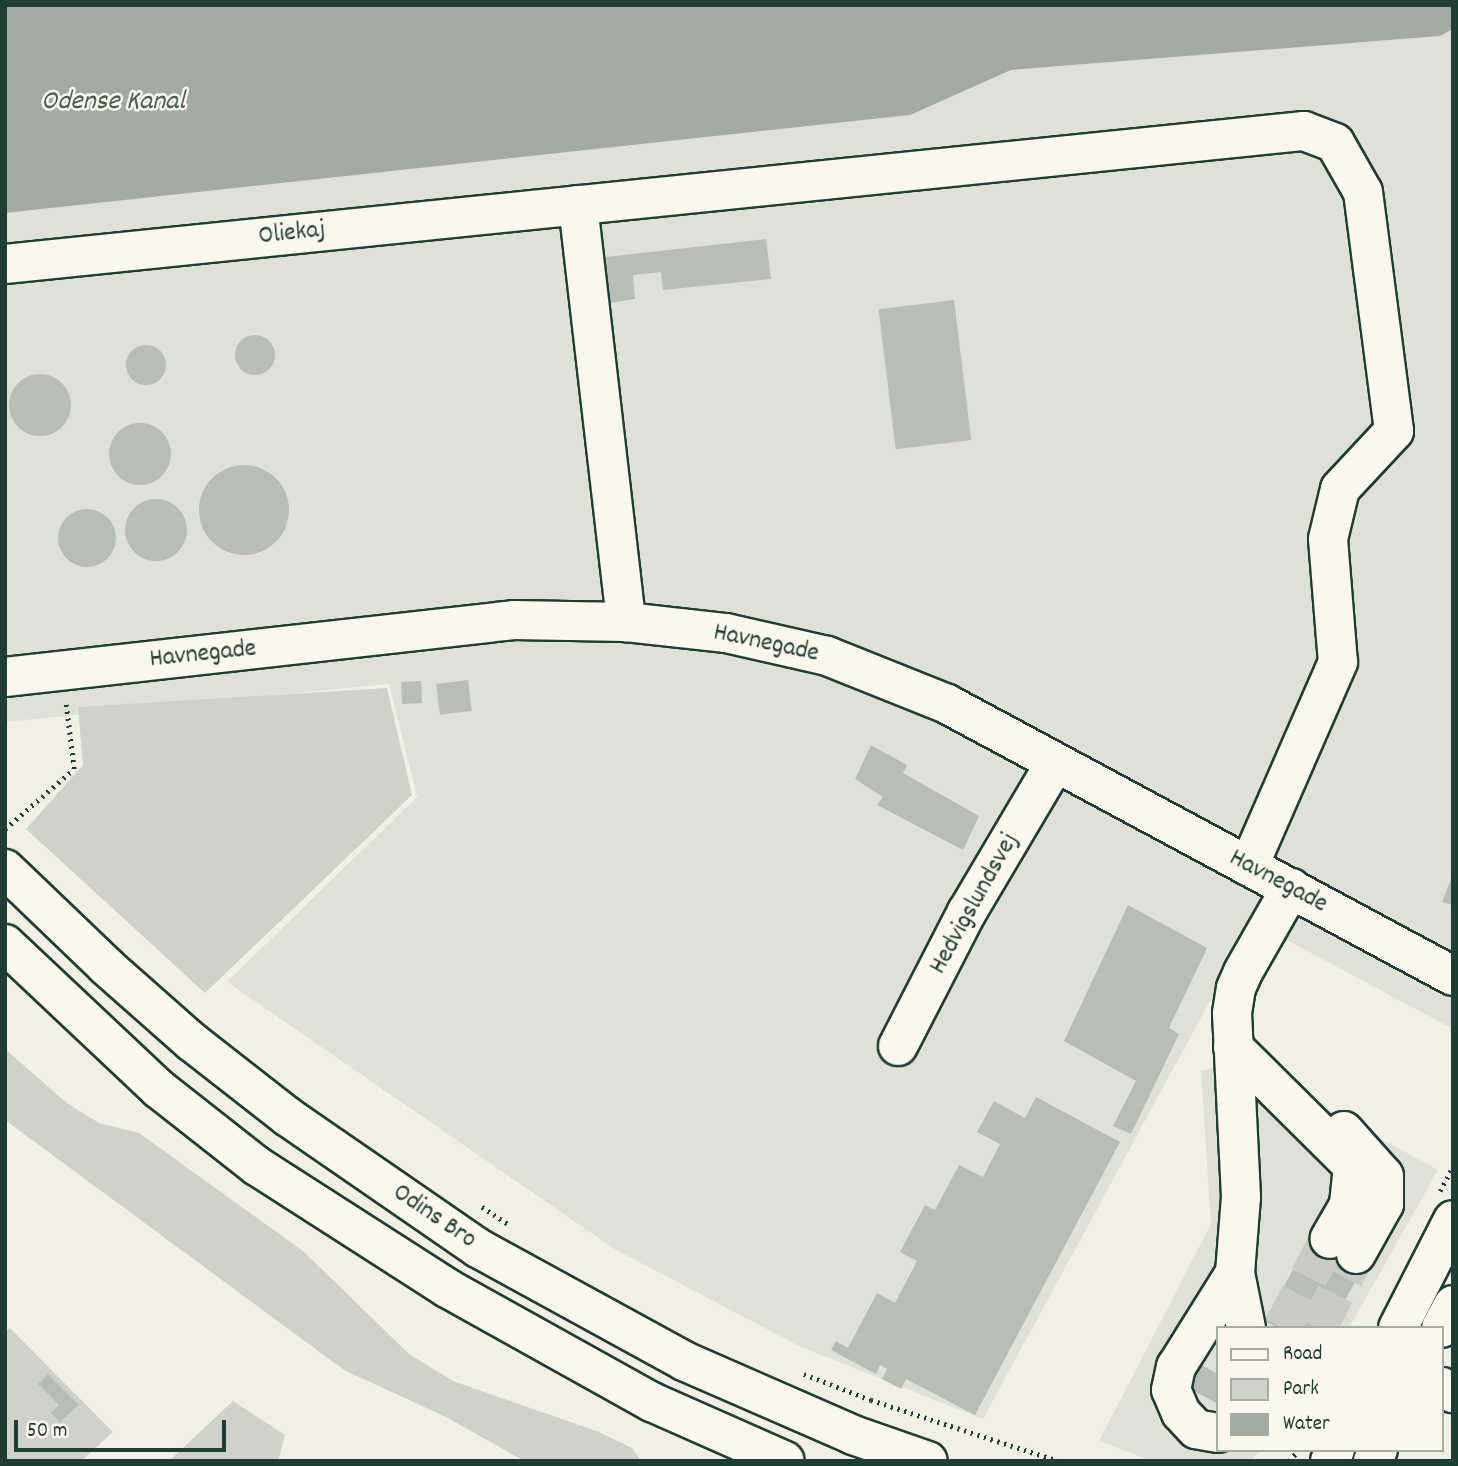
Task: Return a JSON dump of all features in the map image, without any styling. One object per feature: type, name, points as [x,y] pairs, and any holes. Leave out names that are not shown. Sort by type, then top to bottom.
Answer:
[{"type":"street","name":"Oliekaj","points":[[5,264],[1304,131],[1335,143],[1363,192],[1394,431],[1340,489],[1328,539],[1338,662],[1250,866]]},
{"type":"street","points":[[578,205],[626,622]]},
{"type":"street","name":"Havnegade","points":[[5,677],[514,620],[626,622],[726,633],[827,656],[947,704],[1453,976]]},
{"type":"street","name":"Hedvigslundsvej","points":[[898,1046],[967,912],[1055,763]]},
{"type":"street","name":"Odins Bro","points":[[10,853],[192,1042],[288,1117],[478,1248],[684,1361],[853,1435],[928,1461]]},
{"type":"street","points":[[1246,1326],[1235,1273],[1241,1197],[1232,1013],[1236,988],[1291,888]]},
{"type":"street","name":"Odins Bro","points":[[5,944],[159,1089],[257,1166],[447,1288],[652,1402],[785,1461]]},
{"type":"street","points":[[1233,1046],[1294,1105],[1362,1189],[1349,1205],[1343,1247]]},
{"type":"street","points":[[1399,1326],[1453,1220]]},
{"type":"street","points":[[1216,1433],[1196,1429],[1181,1413],[1171,1390],[1177,1367],[1235,1273]]},
{"type":"street","points":[[1442,1326],[1453,1305]]},
{"type":"path","points":[[10,853],[5,829],[74,769],[65,697]]},
{"type":"path","points":[[474,1202],[520,1231]]},
{"type":"path","points":[[797,1372],[871,1400],[1059,1461]]},
{"type":"shaded area","points":[[1453,29],[1453,1029],[1253,922],[983,1419],[801,1347],[616,1250],[227,982],[417,797],[389,684],[5,722],[5,213],[910,115],[1011,70],[1440,36]]},
{"type":"shaded area","points":[[1263,1055],[1300,1094],[1438,1170],[1350,1326],[1216,1326],[1216,1452],[1260,1452],[1250,1460],[1152,1461],[1099,1441],[1211,1224],[1201,1071]]},
{"type":"green space","points":[[387,688],[412,795],[205,993],[26,829],[83,765],[78,707]]},
{"type":"green space","points":[[5,1049],[68,1104],[99,1123],[139,1133],[303,1251],[409,1354],[453,1381],[599,1432],[632,1448],[641,1461],[524,1461],[446,1417],[344,1370],[5,1120]]},
{"type":"green space","points":[[10,1328],[113,1432],[81,1461],[5,1461],[5,1331]]},
{"type":"green space","points":[[233,1401],[285,1435],[278,1461],[169,1461]]},
{"type":"water","name":"Odense Kanal","points":[[5,5],[1453,5],[1453,29],[1440,36],[1011,70],[910,115],[5,213]]},
{"type":"building","points":[[766,239],[771,279],[663,290],[661,272],[633,275],[635,299],[610,303],[606,257]]},
{"type":"building","points":[[954,300],[971,440],[896,449],[879,309]]},
{"type":"building","points":[[255,335],[263,336],[269,341],[274,347],[274,363],[269,369],[263,374],[255,375],[247,374],[241,369],[236,363],[235,355],[236,347],[241,341],[247,336]]},
{"type":"building","points":[[146,345],[154,346],[160,351],[165,357],[165,373],[160,379],[154,384],[146,385],[138,384],[132,379],[127,373],[126,365],[127,357],[132,351],[138,346]]},
{"type":"building","points":[[40,374],[62,383],[71,405],[62,427],[40,436],[18,427],[9,405],[18,383]]},
{"type":"building","points":[[140,423],[162,432],[171,454],[162,476],[140,485],[118,476],[109,454],[118,432]]},
{"type":"building","points":[[244,465],[269,473],[281,485],[289,510],[281,535],[269,547],[244,555],[219,547],[207,535],[199,510],[207,485],[219,473]]},
{"type":"building","points":[[156,499],[178,508],[187,530],[178,552],[156,561],[134,552],[125,530],[134,508]]},
{"type":"building","points":[[81,509],[93,509],[108,517],[116,532],[116,544],[108,559],[93,567],[81,567],[66,559],[58,544],[58,532],[66,517]]},
{"type":"building","points":[[468,680],[472,711],[440,715],[436,684]]},
{"type":"building","points":[[421,681],[422,703],[402,704],[401,682]]},
{"type":"building","points":[[871,745],[907,765],[903,773],[979,816],[963,850],[877,805],[883,797],[855,779]]},
{"type":"building","points":[[1453,874],[1453,905],[1442,902]]},
{"type":"building","points":[[1128,905],[1207,948],[1169,1028],[1179,1034],[1131,1134],[1113,1126],[1136,1081],[1064,1041]]},
{"type":"building","points":[[1036,1097],[1120,1142],[975,1415],[906,1379],[901,1389],[882,1379],[887,1369],[880,1365],[876,1374],[831,1350],[836,1341],[848,1348],[877,1293],[895,1303],[917,1261],[900,1252],[925,1205],[935,1210],[959,1165],[983,1177],[1000,1144],[977,1132],[994,1101],[1025,1118]]},
{"type":"building","points":[[1314,1231],[1367,1260],[1331,1326],[1274,1326],[1265,1321]]},
{"type":"building","points":[[1189,1358],[1216,1373],[1216,1403],[1176,1381]]},
{"type":"building","points":[[48,1374],[79,1405],[60,1422],[51,1413],[59,1405],[38,1384]]},
{"type":"tunnel","points":[[1283,1326],[1329,1239]]},
{"type":"tunnel","points":[[1319,1326],[1356,1254]]}]
